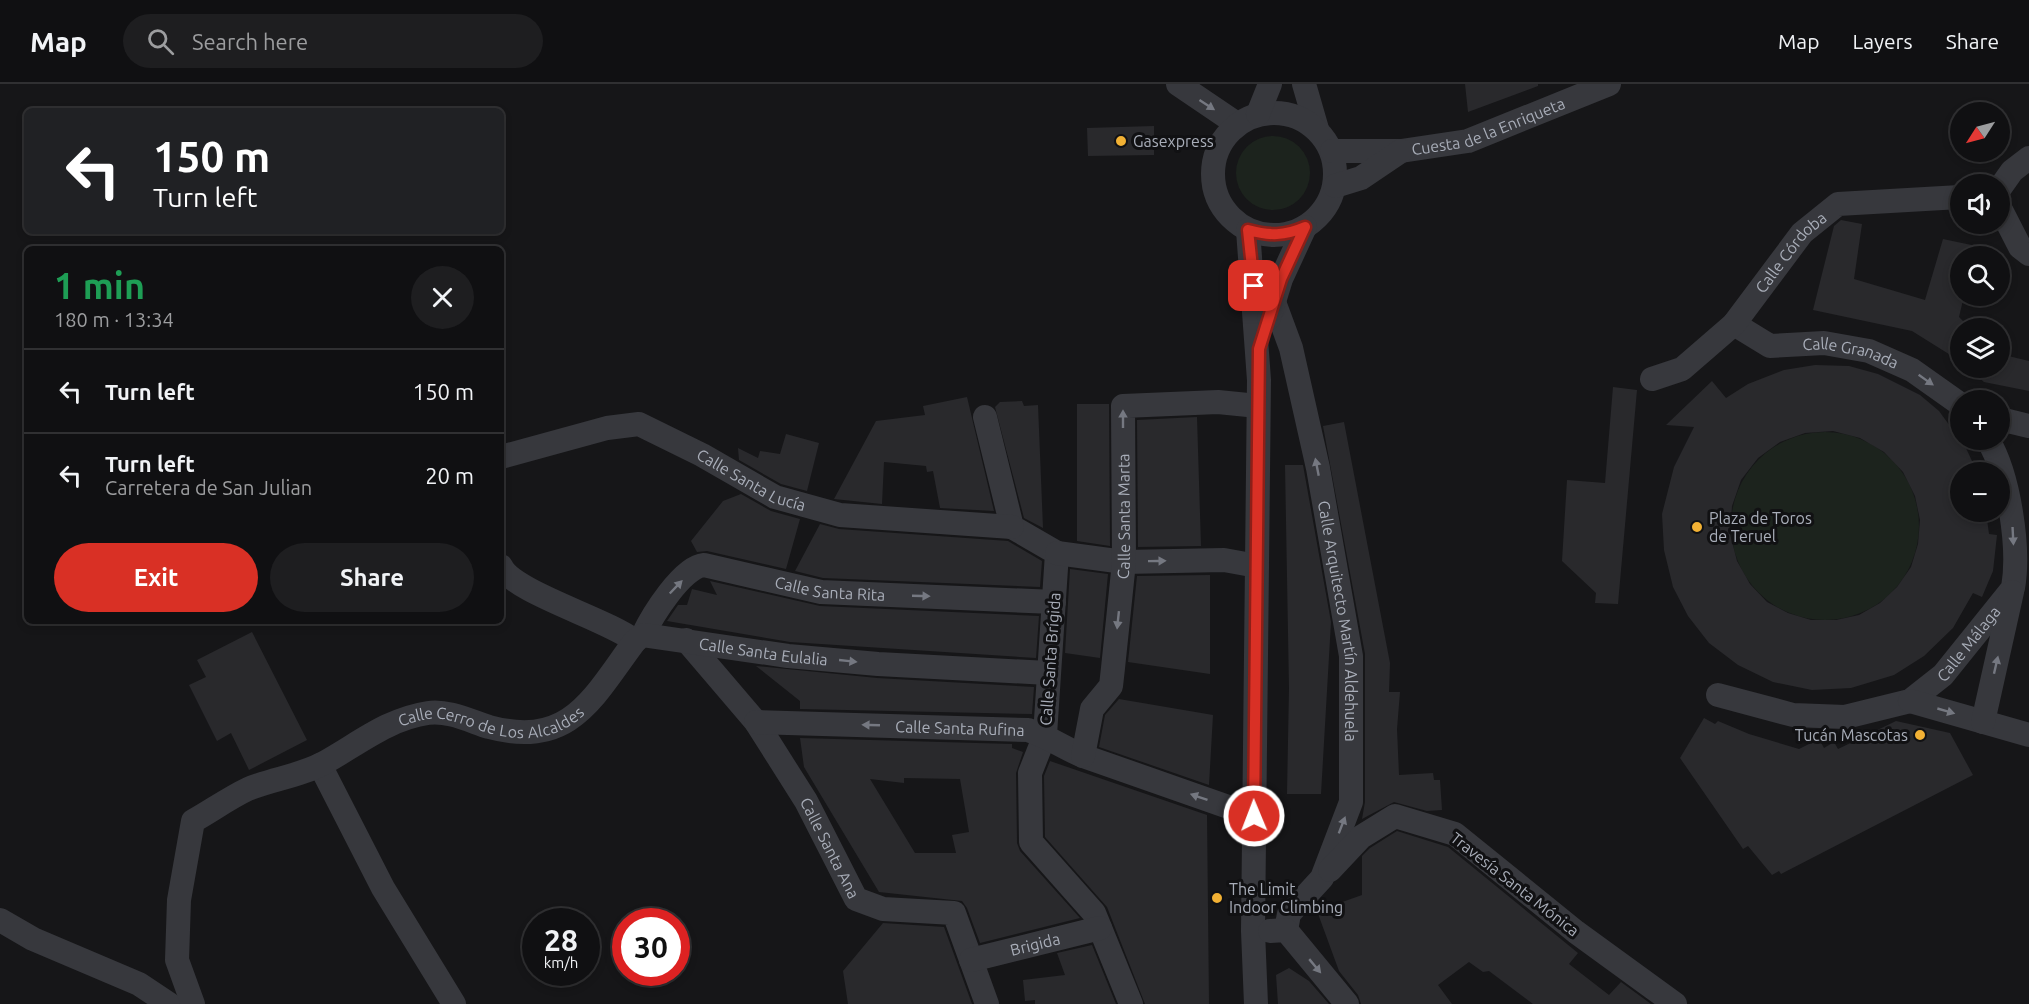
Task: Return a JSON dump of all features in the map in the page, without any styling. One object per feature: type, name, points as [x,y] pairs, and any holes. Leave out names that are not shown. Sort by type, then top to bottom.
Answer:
[{"type":"street","points":[[1178,84],[1237,124]]},
{"type":"street","points":[[1258,114],[1270,84]]},
{"type":"street","points":[[1304,84],[1317,129],[1332,151],[1335,186],[1329,203],[1319,217],[1305,227],[1287,234],[1267,235],[1248,230],[1230,218],[1218,200],[1213,180],[1214,159],[1222,140],[1237,124],[1258,114],[1280,112],[1299,117],[1317,129]]},
{"type":"street","name":"Cuesta de la Enriqueta","points":[[1332,151],[1401,151],[1468,141],[1609,84]]},
{"type":"street","name":"Cuesta de la Enriqueta","points":[[1335,186],[1361,178],[1401,151]]},
{"type":"street","points":[[2010,174],[2029,158]]},
{"type":"street","name":"Calle Córdoba","points":[[1652,379],[1682,369],[1734,324],[1802,233],[1838,204],[1950,198]]},
{"type":"street","points":[[1259,349],[1281,279],[1305,227]]},
{"type":"street","points":[[2010,228],[2020,247],[2029,254]]},
{"type":"street","points":[[1248,230],[1259,349],[1253,932],[1256,1004]]},
{"type":"street","name":"Calle Arquitecto Martín Aldehuela","points":[[1274,302],[1292,348],[1318,468],[1352,656],[1351,802],[1322,878],[1289,914],[1286,930]]},
{"type":"street","name":"Calle Granada","points":[[1734,324],[1770,346],[1824,343],[1869,351],[1912,370],[1950,397]]},
{"type":"street","name":"Calle Santa Marta","points":[[1083,756],[1092,709],[1111,686],[1124,562],[1123,406],[1218,402],[1258,406]]},
{"type":"street","points":[[985,417],[1012,527],[1057,553],[1124,562],[1224,560],[1257,566]]},
{"type":"street","points":[[2010,421],[2029,426]]},
{"type":"street","name":"Calle Santa Lucía","points":[[504,456],[607,428],[639,424],[702,455],[775,497],[829,512],[840,515],[1012,527]]},
{"type":"street","points":[[1983,722],[2019,583],[2012,518],[1998,455],[1995,450]]},
{"type":"street","name":"Calle Santa Brígida","points":[[1057,553],[1045,735],[1030,773],[1031,842],[1094,913],[1131,1004]]},
{"type":"street","name":"Calle Santa Rita","points":[[639,638],[658,605],[694,568],[704,565],[821,592],[1054,602]]},
{"type":"street","name":"Calle Santa Eulalia","points":[[504,570],[513,580],[639,638],[686,640],[788,656],[878,664],[1048,673]]},
{"type":"street","name":"Calle Málaga","points":[[1718,695],[1793,715],[1845,717],[1910,700],[1943,675],[2019,583]]},
{"type":"street","name":"Calle Cerro de Los Alcaldes","points":[[193,1004],[177,960],[179,900],[193,821],[248,789],[320,765],[392,722],[429,712],[528,734],[550,730],[568,720],[591,702],[639,638]]},
{"type":"street","points":[[686,640],[756,722]]},
{"type":"street","points":[[1910,700],[2029,735]]},
{"type":"street","name":"Calle Santa Rufina","points":[[756,722],[1028,730],[1045,735],[1059,745],[1083,756],[1254,816]]},
{"type":"street","name":"Calle Santa Ana","points":[[756,722],[806,801],[856,899],[883,909],[954,913],[987,1004]]},
{"type":"street","points":[[320,765],[383,888],[454,1004]]},
{"type":"street","name":"Travesía Santa Mónica","points":[[1322,878],[1361,837],[1395,816],[1455,834],[1576,932],[1675,1004]]},
{"type":"street","points":[[0,920],[33,939],[139,984],[169,1004]]},
{"type":"street","name":"Brigida","points":[[971,960],[1100,928]]},
{"type":"street","points":[[1253,932],[1286,930],[1347,1004]]},
{"type":"shaded area","points":[[1266,136],[1280,136],[1294,142],[1304,152],[1310,166],[1310,180],[1304,194],[1294,204],[1280,210],[1266,210],[1252,204],[1242,194],[1236,180],[1236,166],[1242,152],[1252,142]]},
{"type":"shaded area","points":[[1834,432],[1861,439],[1892,459],[1912,490],[1918,508],[1918,544],[1912,562],[1892,593],[1861,613],[1843,619],[1816,620],[1781,609],[1765,599],[1752,586],[1738,562],[1732,544],[1731,517],[1742,482],[1752,466],[1765,453],[1789,439],[1807,433]]},
{"type":"building","points":[[1465,84],[1538,84],[1538,86],[1468,112]]},
{"type":"building","name":"Gasexpress","points":[[1154,126],[1154,155],[1088,156],[1087,128]]},
{"type":"building","points":[[1841,220],[1862,224],[1854,279],[1925,300],[1943,239],[1976,246],[1950,246],[1950,306],[1962,306],[1960,318],[1950,318],[1950,355],[1912,331],[1813,310],[1834,226]]},
{"type":"building","points":[[2010,356],[2029,361],[2029,391],[1984,382],[1979,378],[2010,378]]},
{"type":"building","name":"Plaza de Toros de Teruel","points":[[1815,365],[1849,366],[1878,374],[1920,395],[1939,411],[1950,426],[1950,450],[1967,450],[1972,462],[1950,462],[1950,522],[1987,522],[1989,534],[1997,535],[1993,571],[1982,597],[1973,593],[1953,628],[1924,656],[1894,675],[1851,688],[1812,690],[1773,682],[1738,665],[1709,643],[1688,616],[1673,587],[1664,550],[1662,514],[1674,467],[1694,427],[1666,425],[1712,381],[1726,398],[1748,384],[1784,370]],"holes":[[[1833,431],[1860,438],[1884,452],[1903,472],[1915,496],[1920,520],[1918,544],[1911,567],[1897,587],[1880,603],[1859,615],[1836,620],[1811,620],[1788,613],[1767,602],[1750,584],[1737,561],[1730,534],[1732,506],[1741,480],[1758,458],[1780,442],[1805,433]]]},
{"type":"building","points":[[1613,387],[1637,390],[1618,604],[1595,603],[1596,593],[1562,561],[1567,480],[1605,483]]},
{"type":"building","points":[[967,397],[994,511],[940,508],[933,471],[927,472],[926,466],[884,462],[882,504],[834,499],[876,421],[925,415],[923,406]]},
{"type":"building","points":[[1022,401],[1024,406],[1038,405],[1043,528],[1024,518],[995,407],[1000,402]]},
{"type":"building","points":[[1077,404],[1109,404],[1110,546],[1077,541]]},
{"type":"building","points":[[1197,417],[1201,546],[1138,547],[1137,420]]},
{"type":"building","points":[[1344,422],[1390,663],[1389,692],[1400,692],[1397,729],[1399,775],[1433,773],[1434,780],[1440,780],[1442,810],[1427,811],[1394,802],[1362,819],[1365,802],[1365,654],[1323,426]]},
{"type":"building","points":[[786,434],[819,443],[807,491],[781,484],[739,460],[738,448],[758,458],[760,451],[780,454]]},
{"type":"building","points":[[1285,465],[1303,465],[1331,622],[1321,794],[1287,794],[1289,688]]},
{"type":"building","points":[[741,494],[771,511],[800,519],[786,569],[707,551],[697,552],[691,541],[723,501]]},
{"type":"building","points":[[820,524],[839,529],[1008,541],[1042,561],[1040,587],[823,578],[795,571]]},
{"type":"building","points":[[1070,569],[1108,574],[1100,658],[1065,653]]},
{"type":"building","points":[[1210,575],[1210,674],[1128,662],[1137,576]]},
{"type":"building","points":[[710,581],[820,606],[1039,616],[1036,658],[790,642],[667,621],[678,605],[687,605],[692,589],[717,595]]},
{"type":"building","points":[[252,632],[307,740],[249,770],[231,733],[217,741],[189,685],[206,677],[197,660]]},
{"type":"building","points":[[756,666],[877,678],[1034,687],[1032,714],[800,709],[800,701]]},
{"type":"building","points":[[1119,699],[1213,715],[1209,785],[1099,747],[1105,715]]},
{"type":"building","points":[[1704,718],[1715,724],[1718,721],[1749,734],[1799,749],[1819,739],[1824,748],[1834,742],[1838,749],[1896,721],[1950,733],[1973,775],[1781,874],[1779,871],[1772,875],[1748,846],[1743,849],[1680,758]]},
{"type":"building","points":[[800,738],[1012,744],[1012,748],[1023,752],[1016,773],[1017,843],[1020,851],[1080,918],[980,943],[967,908],[962,901],[879,892],[804,767]],"holes":[[[904,778],[960,779],[969,832],[952,835],[956,853],[915,853],[870,779],[904,783]]]},
{"type":"building","points":[[1050,761],[1207,815],[1209,1004],[1145,1004],[1107,907],[1045,837],[1044,776]]},
{"type":"building","points":[[1397,831],[1448,847],[1578,953],[1569,964],[1609,995],[1621,982],[1651,1004],[1533,1004],[1489,971],[1483,972],[1469,962],[1438,985],[1452,1004],[1361,1004],[1358,995],[1339,971],[1317,911],[1362,895],[1362,856],[1370,848]]},
{"type":"building","points":[[883,923],[944,927],[972,1004],[848,1004],[843,971]]},
{"type":"building","points":[[1092,945],[1116,1004],[1035,1004],[1035,1000],[1025,1001],[1023,980],[1065,975],[1057,953]]},
{"type":"building","points":[[1289,968],[1309,981],[1329,1004],[1278,1004],[1276,975]]},
{"type":"place","name":"Gasexpress","points":[[1121,141]]},
{"type":"place","name":"Plaza de Toros de Teruel","points":[[1697,527]]},
{"type":"place","name":"Tucán Mascotas","points":[[1920,735]]},
{"type":"place","name":"The Limit Indoor Climbing","points":[[1217,898]]},
{"type":"route","points":[[1254,286],[1248,230],[1267,235],[1287,234],[1305,227],[1281,279],[1259,349],[1254,816]]}]
